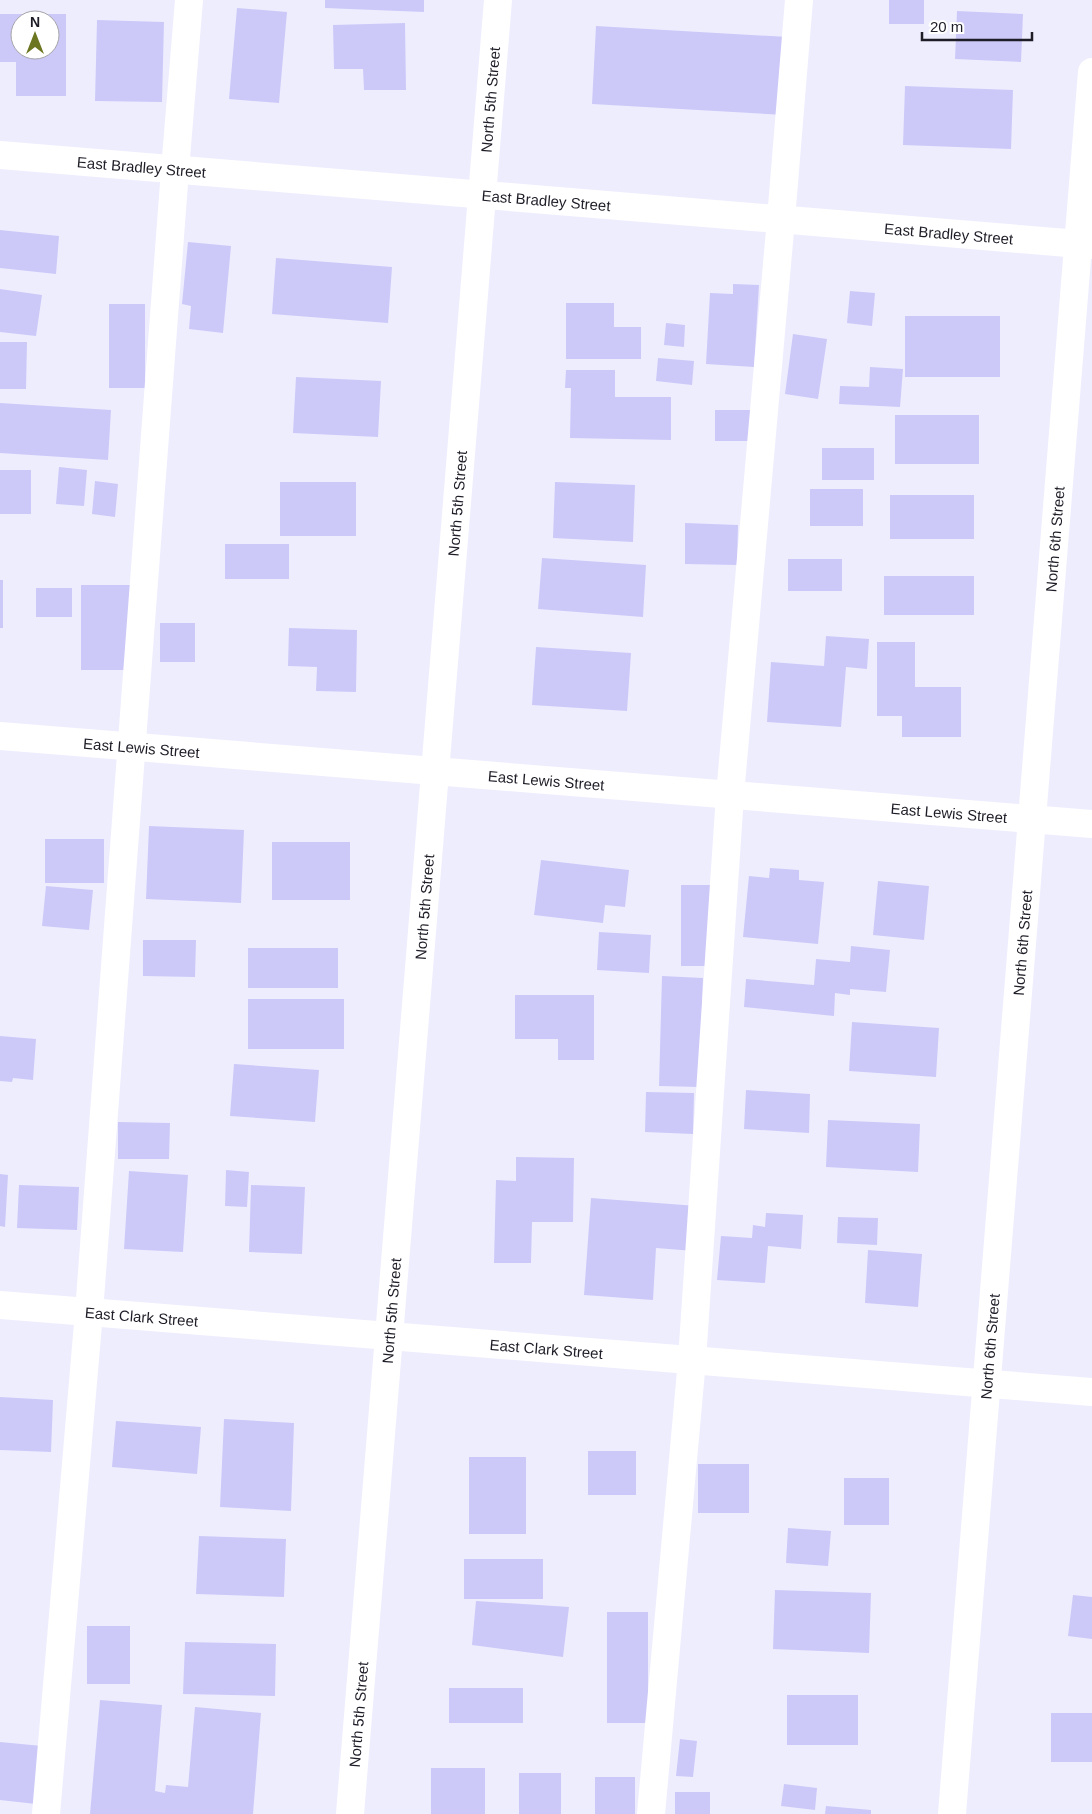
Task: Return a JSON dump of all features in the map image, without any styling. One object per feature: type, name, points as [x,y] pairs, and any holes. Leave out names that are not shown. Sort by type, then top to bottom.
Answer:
[{"type":"street","points":[[46,1814],[89,1312],[189,0]]},
{"type":"street","name":"North 5th Street","points":[[350,1814],[498,0]]},
{"type":"street","points":[[651,1814],[692,1360],[730,795],[799,0]]},
{"type":"street","name":"North 6th Street","points":[[952,1814],[1032,820],[1085,244],[1092,72]]},
{"type":"street","name":"East Bradley Street","points":[[0,155],[1085,244]]},
{"type":"street","name":"East Lewis Street","points":[[0,736],[1092,824]]},
{"type":"street","name":"East Clark Street","points":[[0,1305],[1092,1392]]},
{"type":"building","points":[[325,0],[424,0],[424,12],[325,8]]},
{"type":"building","points":[[889,0],[924,0],[924,24],[889,24]]},
{"type":"building","points":[[237,8],[287,12],[279,103],[229,99]]},
{"type":"building","points":[[957,11],[1023,14],[1021,62],[955,59]]},
{"type":"building","points":[[0,14],[10,14],[10,60],[60,60],[60,14],[66,14],[66,96],[16,96],[16,62],[0,62]]},
{"type":"building","points":[[97,20],[164,22],[162,102],[95,101]]},
{"type":"building","points":[[405,23],[406,90],[364,90],[363,69],[334,69],[333,25]]},
{"type":"building","points":[[596,26],[788,37],[784,115],[592,104]]},
{"type":"building","points":[[905,86],[1013,90],[1011,149],[903,145]]},
{"type":"building","points":[[0,230],[59,236],[56,274],[0,268]]},
{"type":"building","points":[[188,242],[231,246],[223,333],[189,329],[191,306],[182,304]]},
{"type":"building","points":[[276,258],[392,267],[388,323],[272,314]]},
{"type":"building","points":[[733,284],[759,285],[754,367],[706,364],[710,293],[733,294]]},
{"type":"building","points":[[0,289],[42,295],[36,336],[0,332]]},
{"type":"building","points":[[850,291],[875,293],[872,326],[847,323]]},
{"type":"building","points":[[566,303],[614,303],[614,327],[641,327],[641,359],[566,359]]},
{"type":"building","points":[[109,304],[145,304],[145,388],[109,388]]},
{"type":"building","points":[[905,316],[1000,316],[1000,377],[905,377]]},
{"type":"building","points":[[666,323],[685,325],[684,347],[664,345]]},
{"type":"building","points":[[793,334],[827,339],[818,399],[785,394]]},
{"type":"building","points":[[0,342],[27,342],[26,389],[0,389]]},
{"type":"building","points":[[658,358],[694,361],[692,385],[656,381]]},
{"type":"building","points":[[870,367],[903,369],[900,407],[839,404],[840,386],[869,387]]},
{"type":"building","points":[[566,370],[615,370],[615,397],[671,397],[671,440],[570,438],[571,388],[565,388]]},
{"type":"building","points":[[296,377],[381,381],[378,437],[293,433]]},
{"type":"building","points":[[0,403],[111,410],[108,460],[0,453]]},
{"type":"building","points":[[715,410],[757,410],[757,441],[715,441]]},
{"type":"building","points":[[895,415],[979,415],[979,464],[895,464]]},
{"type":"building","points":[[822,448],[874,448],[874,480],[822,480]]},
{"type":"building","points":[[59,467],[87,470],[84,506],[56,504]]},
{"type":"building","points":[[0,470],[31,470],[31,514],[0,514]]},
{"type":"building","points":[[95,481],[118,484],[115,517],[92,514]]},
{"type":"building","points":[[280,482],[356,482],[356,536],[280,536]]},
{"type":"building","points":[[555,482],[635,485],[633,542],[553,538]]},
{"type":"building","points":[[810,489],[863,489],[863,526],[810,526]]},
{"type":"building","points":[[890,495],[974,495],[974,539],[890,539]]},
{"type":"building","points":[[685,523],[738,525],[737,565],[685,564]]},
{"type":"building","points":[[225,544],[289,544],[289,579],[225,579]]},
{"type":"building","points":[[542,558],[646,565],[643,617],[538,609]]},
{"type":"building","points":[[788,559],[842,559],[842,591],[788,591]]},
{"type":"building","points":[[884,576],[974,576],[974,615],[884,615]]},
{"type":"building","points":[[0,580],[3,580],[3,628],[0,628]]},
{"type":"building","points":[[81,585],[131,585],[130,670],[81,670]]},
{"type":"building","points":[[36,588],[72,588],[72,617],[36,617]]},
{"type":"building","points":[[160,623],[195,623],[195,662],[160,662]]},
{"type":"building","points":[[289,628],[357,630],[356,692],[316,691],[317,667],[288,666]]},
{"type":"building","points":[[826,636],[869,639],[867,669],[846,667],[841,727],[767,722],[771,662],[824,666]]},
{"type":"building","points":[[877,642],[915,642],[915,687],[961,687],[961,737],[902,737],[902,716],[877,716]]},
{"type":"building","points":[[536,647],[631,653],[627,711],[532,705]]},
{"type":"building","points":[[149,826],[244,830],[241,903],[146,899]]},
{"type":"building","points":[[45,839],[104,839],[104,883],[45,883]]},
{"type":"building","points":[[272,842],[350,842],[350,900],[272,900]]},
{"type":"building","points":[[541,860],[629,870],[625,907],[605,905],[603,923],[534,915]]},
{"type":"building","points":[[770,868],[799,870],[799,880],[824,882],[818,944],[743,937],[749,876],[769,878]]},
{"type":"building","points":[[878,881],[929,886],[924,940],[873,935]]},
{"type":"building","points":[[681,885],[710,885],[710,966],[681,966]]},
{"type":"building","points":[[46,886],[93,890],[89,930],[42,926]]},
{"type":"building","points":[[599,932],[651,935],[649,973],[597,970]]},
{"type":"building","points":[[143,940],[196,940],[195,977],[143,976]]},
{"type":"building","points":[[851,946],[890,950],[886,992],[850,989],[850,995],[835,993],[834,1016],[744,1007],[746,979],[814,985],[816,959],[850,962]]},
{"type":"building","points":[[248,948],[338,948],[338,988],[248,988]]},
{"type":"building","points":[[662,976],[703,978],[699,1087],[659,1086]]},
{"type":"building","points":[[515,995],[594,995],[594,1060],[558,1060],[558,1039],[515,1039]]},
{"type":"building","points":[[248,999],[344,999],[344,1049],[248,1049]]},
{"type":"building","points":[[852,1022],[939,1028],[936,1077],[849,1071]]},
{"type":"building","points":[[0,1036],[36,1039],[33,1080],[13,1078],[12,1082],[0,1081]]},
{"type":"building","points":[[234,1064],[319,1070],[315,1122],[230,1116]]},
{"type":"building","points":[[746,1090],[810,1094],[809,1133],[744,1129]]},
{"type":"building","points":[[646,1092],[694,1093],[693,1134],[645,1132]]},
{"type":"building","points":[[828,1120],[920,1124],[918,1172],[826,1167]]},
{"type":"building","points":[[118,1122],[170,1123],[169,1159],[118,1159]]},
{"type":"building","points":[[516,1157],[574,1158],[573,1222],[532,1222],[531,1263],[494,1263],[496,1180],[516,1181]]},
{"type":"building","points":[[226,1170],[249,1172],[247,1207],[225,1206]]},
{"type":"building","points":[[129,1171],[188,1175],[183,1252],[124,1249]]},
{"type":"building","points":[[0,1174],[8,1175],[5,1227],[0,1226]]},
{"type":"building","points":[[19,1185],[79,1187],[77,1230],[17,1228]]},
{"type":"building","points":[[251,1185],[305,1187],[302,1254],[249,1252]]},
{"type":"building","points":[[591,1198],[697,1206],[694,1251],[656,1248],[653,1300],[584,1295]]},
{"type":"building","points":[[766,1213],[803,1215],[801,1249],[768,1246],[765,1283],[717,1280],[721,1236],[752,1238],[753,1225],[765,1227]]},
{"type":"building","points":[[838,1217],[878,1218],[877,1245],[837,1243]]},
{"type":"building","points":[[868,1250],[922,1254],[918,1307],[865,1303]]},
{"type":"building","points":[[0,1397],[53,1400],[51,1452],[0,1450]]},
{"type":"building","points":[[224,1419],[294,1423],[291,1511],[220,1507]]},
{"type":"building","points":[[116,1421],[201,1427],[197,1474],[112,1467]]},
{"type":"building","points":[[588,1451],[636,1451],[636,1495],[588,1495]]},
{"type":"building","points":[[469,1457],[526,1457],[526,1534],[469,1534]]},
{"type":"building","points":[[698,1464],[749,1464],[749,1513],[698,1513]]},
{"type":"building","points":[[844,1478],[889,1478],[889,1525],[844,1525]]},
{"type":"building","points":[[788,1528],[831,1531],[828,1566],[786,1563]]},
{"type":"building","points":[[199,1536],[286,1539],[284,1597],[196,1594]]},
{"type":"building","points":[[464,1559],[543,1559],[543,1599],[464,1599]]},
{"type":"building","points":[[775,1590],[871,1593],[869,1653],[773,1649]]},
{"type":"building","points":[[1073,1595],[1092,1597],[1092,1639],[1068,1636]]},
{"type":"building","points":[[476,1601],[569,1607],[563,1657],[472,1645]]},
{"type":"building","points":[[607,1612],[648,1612],[648,1723],[607,1723]]},
{"type":"building","points":[[87,1626],[130,1626],[130,1684],[87,1684]]},
{"type":"building","points":[[185,1642],[276,1644],[275,1696],[183,1694]]},
{"type":"building","points":[[449,1688],[523,1688],[523,1723],[449,1723]]},
{"type":"building","points":[[787,1695],[858,1695],[858,1745],[787,1745]]},
{"type":"building","points":[[100,1700],[162,1705],[155,1791],[165,1793],[166,1785],[188,1787],[195,1707],[261,1713],[253,1814],[90,1814]]},
{"type":"building","points":[[1051,1713],[1092,1713],[1092,1762],[1051,1762]]},
{"type":"building","points":[[680,1739],[697,1741],[693,1777],[676,1776]]},
{"type":"building","points":[[0,1742],[42,1746],[36,1804],[0,1800]]},
{"type":"building","points":[[431,1768],[485,1768],[485,1814],[431,1814]]},
{"type":"building","points":[[519,1773],[561,1773],[561,1814],[519,1814]]},
{"type":"building","points":[[595,1777],[635,1777],[635,1814],[595,1814]]},
{"type":"building","points":[[784,1784],[817,1788],[815,1810],[781,1806]]},
{"type":"building","points":[[675,1792],[710,1792],[710,1814],[675,1814]]},
{"type":"building","points":[[826,1806],[871,1810],[871,1814],[825,1814]]}]
